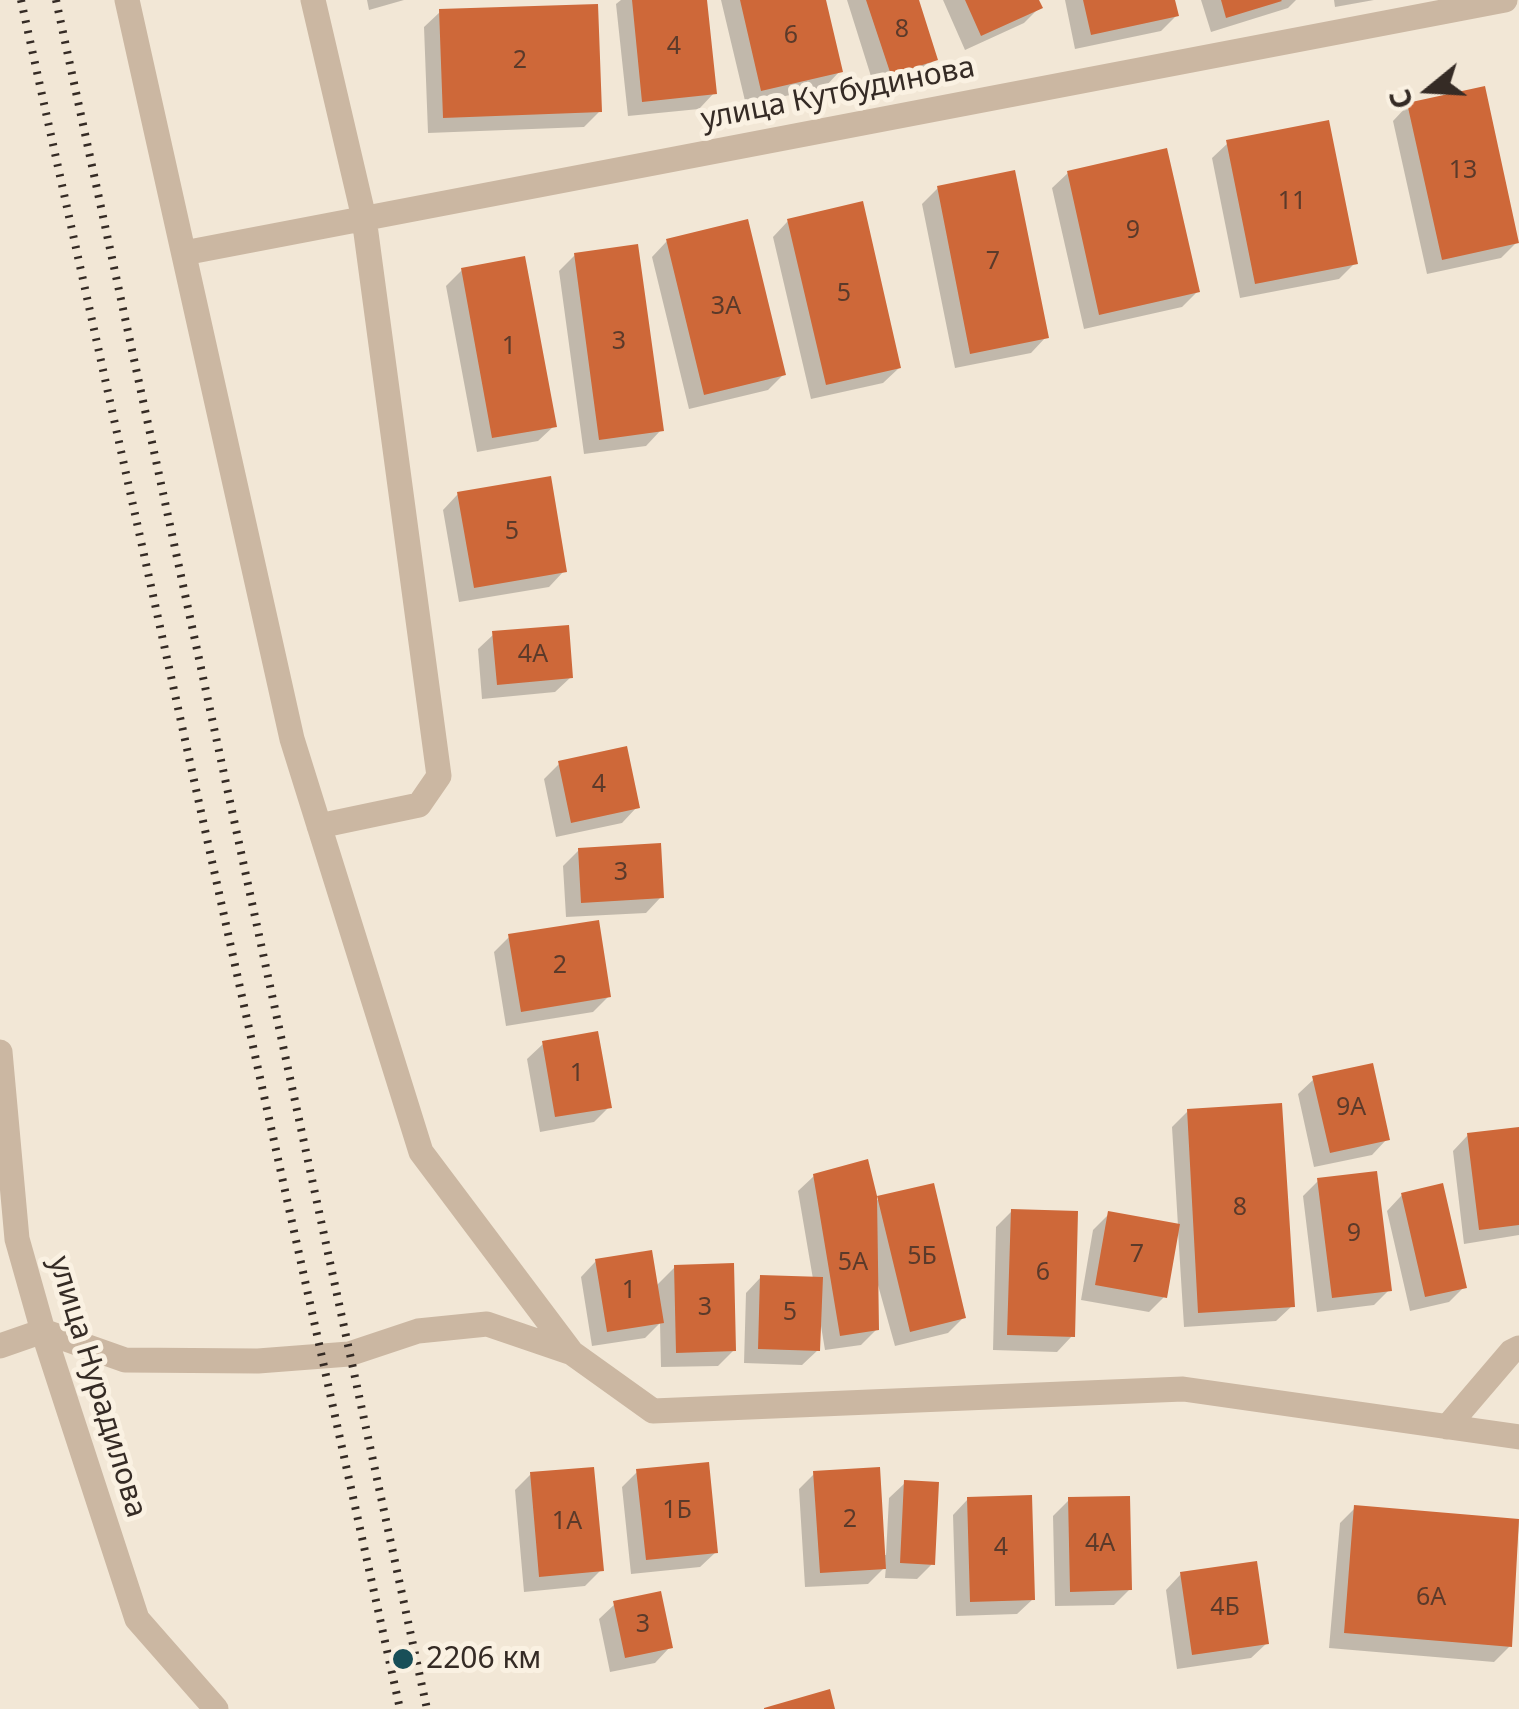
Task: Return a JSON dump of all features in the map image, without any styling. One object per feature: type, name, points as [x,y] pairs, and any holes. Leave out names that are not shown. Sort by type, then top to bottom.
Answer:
[{"type":"street","points":[[128,0],[292,739],[422,1152],[572,1353]]},
{"type":"street","points":[[313,0],[364,218],[438,776],[420,805],[319,826]]},
{"type":"street","name":"улица Кутбудинова","points":[[184,252],[1505,0]]},
{"type":"street","name":"улица Нурадилова","points":[[0,1052],[17,1239],[42,1332],[137,1619],[216,1709]]},
{"type":"street","points":[[0,1346],[42,1332],[125,1360],[258,1361],[349,1354],[418,1331],[487,1324],[572,1353],[652,1411],[1183,1389],[1519,1437]]},
{"type":"street","points":[[1447,1427],[1511,1352],[1519,1348]]},
{"type":"building","points":[[632,0],[707,0],[717,94],[642,102]]},
{"type":"building","points":[[740,0],[826,0],[843,72],[761,91]]},
{"type":"building","points":[[866,0],[919,0],[938,60],[891,75]]},
{"type":"building","points":[[965,0],[1039,0],[1043,8],[981,36]]},
{"type":"building","points":[[1083,0],[1175,0],[1179,16],[1091,35]]},
{"type":"building","points":[[1221,0],[1281,0],[1282,1],[1226,18]]},
{"type":"building","points":[[598,4],[602,112],[443,118],[439,9]]},
{"type":"building","points":[[1485,86],[1519,243],[1442,260],[1407,103]]},
{"type":"building","points":[[1329,120],[1358,264],[1255,284],[1226,140]]},
{"type":"building","points":[[1167,148],[1200,292],[1099,315],[1067,171]]},
{"type":"building","points":[[1015,170],[1049,338],[970,354],[937,186]]},
{"type":"building","points":[[863,201],[901,368],[826,385],[787,219]]},
{"type":"building","points":[[748,219],[786,375],[704,395],[666,239]]},
{"type":"building","points":[[638,244],[664,431],[599,440],[574,253]]},
{"type":"building","points":[[525,256],[557,427],[492,438],[461,268]]},
{"type":"building","points":[[551,476],[567,572],[474,588],[457,492]]},
{"type":"building","points":[[569,625],[573,678],[497,685],[492,631]]},
{"type":"building","points":[[627,746],[640,808],[571,823],[558,761]]},
{"type":"building","points":[[661,843],[664,898],[581,903],[578,848]]},
{"type":"building","points":[[599,920],[611,997],[521,1012],[508,934]]},
{"type":"building","points":[[598,1031],[612,1108],[555,1117],[542,1041]]},
{"type":"building","points":[[1373,1063],[1390,1140],[1330,1153],[1312,1076]]},
{"type":"building","points":[[1282,1103],[1295,1307],[1198,1313],[1187,1109]]},
{"type":"building","points":[[1519,1127],[1519,1225],[1479,1230],[1467,1133]]},
{"type":"building","points":[[868,1159],[877,1196],[879,1330],[840,1336],[813,1174]]},
{"type":"building","points":[[1377,1171],[1392,1291],[1332,1298],[1317,1178]]},
{"type":"building","points":[[934,1183],[966,1318],[910,1332],[877,1196]]},
{"type":"building","points":[[1443,1183],[1467,1288],[1425,1297],[1401,1193]]},
{"type":"building","points":[[1011,1209],[1078,1211],[1075,1337],[1007,1335]]},
{"type":"building","points":[[1108,1211],[1180,1224],[1167,1298],[1095,1285]]},
{"type":"building","points":[[652,1250],[664,1323],[607,1332],[595,1259]]},
{"type":"building","points":[[734,1263],[736,1351],[676,1353],[674,1265]]},
{"type":"building","points":[[760,1275],[823,1277],[820,1351],[758,1349]]},
{"type":"building","points":[[709,1462],[718,1553],[646,1560],[636,1469]]},
{"type":"building","points":[[594,1467],[604,1571],[539,1577],[530,1472]]},
{"type":"building","points":[[880,1467],[886,1569],[820,1573],[813,1471]]},
{"type":"building","points":[[904,1480],[939,1482],[935,1565],[900,1563]]},
{"type":"building","points":[[1032,1495],[1035,1600],[970,1602],[967,1497]]},
{"type":"building","points":[[1130,1496],[1132,1590],[1070,1592],[1068,1497]]},
{"type":"building","points":[[1354,1505],[1519,1519],[1512,1647],[1344,1633]]},
{"type":"building","points":[[1257,1561],[1269,1644],[1192,1655],[1180,1572]]},
{"type":"building","points":[[661,1591],[673,1648],[625,1658],[613,1601]]},
{"type":"building","points":[[830,1689],[835,1709],[764,1709],[764,1708]]},
{"type":"railway","points":[[21,0],[400,1709]]},
{"type":"railway","points":[[56,0],[427,1709]]},
{"type":"place","name":"2206 км","points":[[403,1659]]}]
